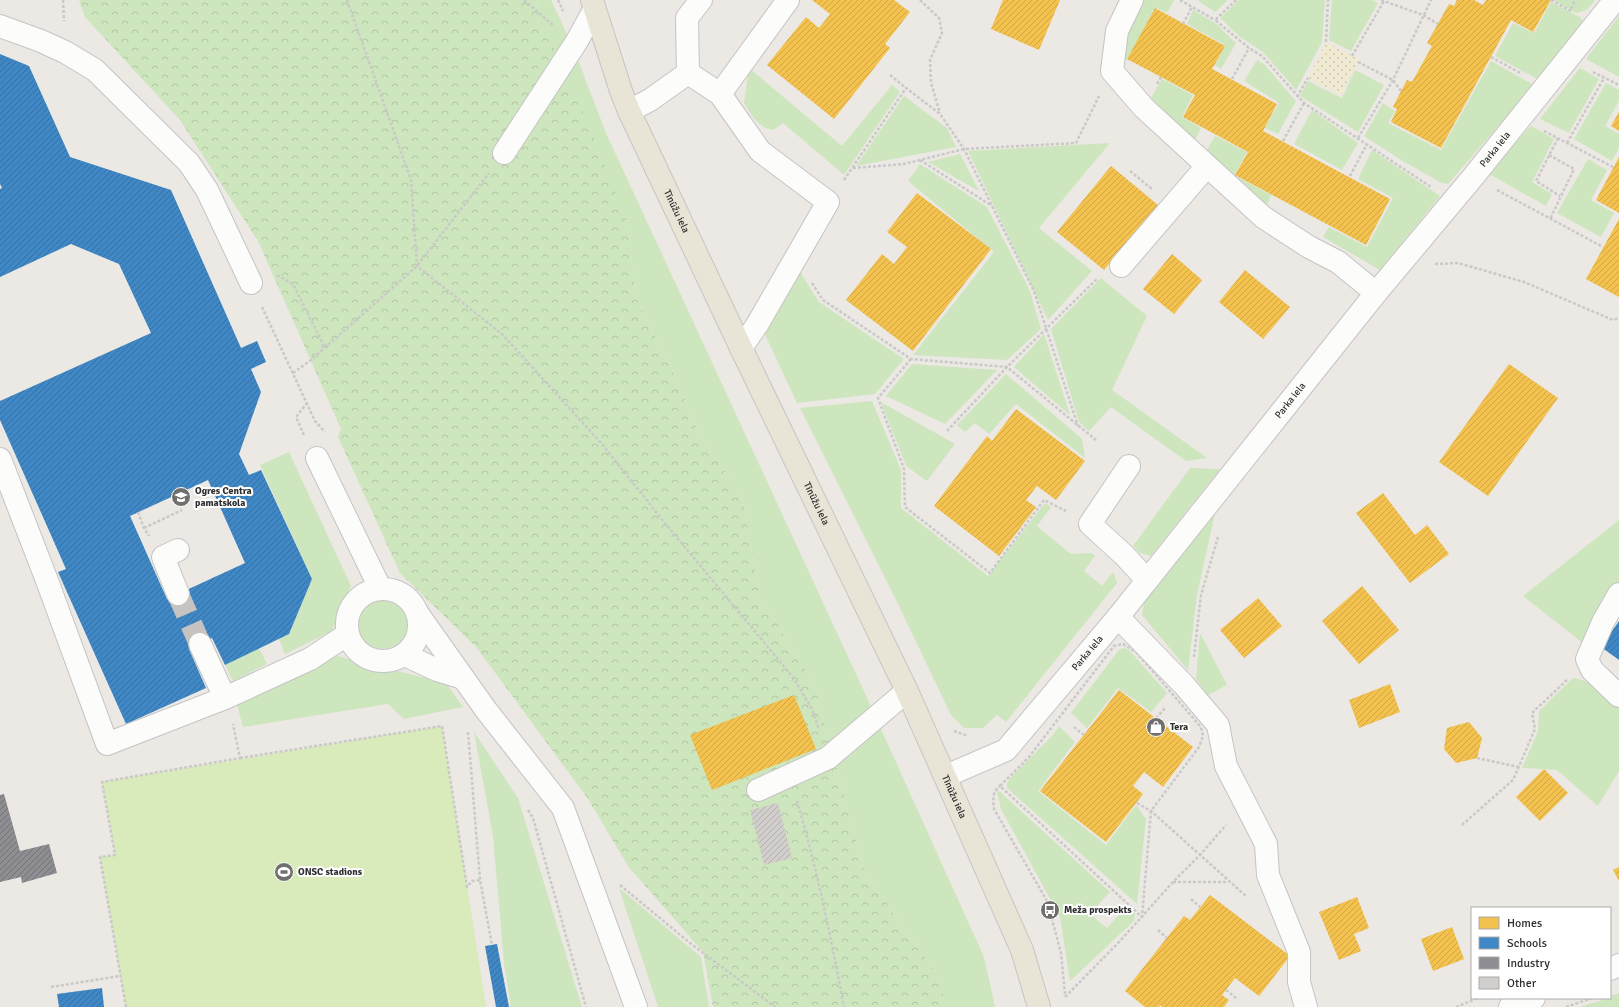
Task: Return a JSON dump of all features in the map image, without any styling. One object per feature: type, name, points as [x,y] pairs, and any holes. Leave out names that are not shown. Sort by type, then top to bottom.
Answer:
[{"type":"main road","name":"Tīnūžu iela","points":[[594,5],[629,111],[741,348],[907,691],[946,776],[1022,950],[1039,1007]]},
{"type":"street","points":[[688,73],[687,18],[701,0]]},
{"type":"street","points":[[720,94],[788,0]]},
{"type":"street","points":[[1132,0],[1117,31],[1112,71],[1144,108],[1263,216],[1309,247],[1338,262],[1376,293]]},
{"type":"street","name":"Parka iela","points":[[946,776],[1006,750],[1118,617],[1376,293],[1474,177],[1615,0]]},
{"type":"street","points":[[504,152],[573,47],[594,5]]},
{"type":"street","points":[[0,26],[41,41],[65,52],[89,66],[130,104],[189,164],[207,190],[249,277]]},
{"type":"street","points":[[688,73],[720,94],[760,151],[828,202],[757,325],[741,348]]},
{"type":"street","points":[[629,111],[650,100],[688,73]]},
{"type":"street","points":[[1121,266],[1207,166]]},
{"type":"street","points":[[317,458],[380,588]]},
{"type":"street","points":[[0,459],[46,578],[107,744],[225,698],[310,659],[348,634]]},
{"type":"street","points":[[1129,466],[1090,524],[1124,555],[1147,580]]},
{"type":"street","points":[[178,550],[164,558],[178,594]]},
{"type":"street","points":[[418,614],[420,629],[416,642],[405,655],[390,661],[379,662],[367,658],[357,651],[348,634],[346,622],[350,608],[362,595],[368,591],[380,588],[392,589],[403,594],[412,603],[418,614],[486,710],[563,808],[636,1007]]},
{"type":"street","points":[[1619,594],[1603,622],[1587,660],[1592,670],[1619,696]]},
{"type":"street","points":[[1118,617],[1184,685],[1218,725],[1226,766],[1266,844],[1268,875],[1299,952],[1298,982],[1306,1007]]},
{"type":"street","points":[[200,644],[225,698]]},
{"type":"street","points":[[405,655],[437,670],[463,678]]},
{"type":"street","points":[[758,790],[828,758],[907,691]]},
{"type":"street","points":[[1510,1007],[1531,999]]},
{"type":"path","points":[[347,0],[411,180],[417,266],[504,335],[602,444],[664,522],[792,676],[812,708],[828,758]]},
{"type":"path","points":[[524,0],[551,22],[573,47]]},
{"type":"path","points":[[920,0],[939,18],[942,32],[930,60],[931,83],[940,114]]},
{"type":"path","points":[[1180,0],[1215,20],[1249,48],[1262,56],[1297,97],[1304,103],[1453,202]]},
{"type":"path","points":[[1215,20],[1236,0]]},
{"type":"path","points":[[1326,42],[1328,0]]},
{"type":"path","points":[[1352,56],[1382,0],[1423,15],[1438,24]]},
{"type":"path","points":[[1358,138],[1393,80],[1431,0]]},
{"type":"path","points":[[1570,11],[1575,0]]},
{"type":"path","points":[[1183,24],[1192,6]]},
{"type":"path","points":[[1232,79],[1249,48]]},
{"type":"path","points":[[1490,57],[1545,87]]},
{"type":"path","points":[[1358,62],[1393,80],[1401,91]]},
{"type":"path","points":[[853,168],[904,164],[964,149],[1076,142],[1112,71]]},
{"type":"path","points":[[890,75],[940,114],[964,149],[1034,291],[1078,426]]},
{"type":"path","points":[[1297,97],[1308,78]]},
{"type":"path","points":[[1567,143],[1604,78]]},
{"type":"path","points":[[828,202],[853,168],[906,88]]},
{"type":"path","points":[[1283,141],[1304,103]]},
{"type":"path","points":[[1521,119],[1613,167]]},
{"type":"path","points":[[1558,138],[1536,181],[1560,196]]},
{"type":"path","points":[[1350,176],[1367,144]]},
{"type":"path","points":[[293,373],[325,348],[417,266],[504,152]]},
{"type":"path","points":[[1549,155],[1574,170],[1550,219]]},
{"type":"path","points":[[919,160],[992,206]]},
{"type":"path","points":[[1474,177],[1603,247]]},
{"type":"path","points":[[795,259],[823,300],[911,359],[1007,367],[1096,440]]},
{"type":"path","points":[[1399,266],[1458,263],[1524,282],[1613,320],[1619,318]]},
{"type":"path","points":[[249,277],[261,265],[293,284],[325,348]]},
{"type":"path","points":[[947,431],[1007,367],[1100,276],[1121,266]]},
{"type":"path","points":[[264,312],[315,421],[328,435]]},
{"type":"path","points":[[911,359],[878,398],[904,470],[905,507],[990,573],[1044,500],[1090,524]]},
{"type":"path","points":[[305,437],[296,417],[307,403]]},
{"type":"path","points":[[144,528],[182,510]]},
{"type":"path","points":[[1184,685],[1192,676],[1201,595],[1219,534]]},
{"type":"path","points":[[1066,1002],[1061,953],[1047,901],[994,809],[993,798],[995,790],[1029,757],[1114,646],[1123,644],[1136,652],[1176,696],[1201,727],[1203,736],[1199,747],[1151,811],[1142,917]]},
{"type":"path","points":[[1462,825],[1513,780],[1535,729],[1532,713],[1587,660]]},
{"type":"path","points":[[225,698],[230,712],[240,758]]},
{"type":"path","points":[[126,1007],[100,857],[115,855],[102,782],[240,758],[442,726],[467,887],[472,881],[480,880]]},
{"type":"path","points":[[469,726],[480,880],[492,945]]},
{"type":"path","points":[[1074,727],[1084,735]]},
{"type":"path","points":[[1477,758],[1519,767]]},
{"type":"path","points":[[985,760],[1000,786],[1142,917]]},
{"type":"path","points":[[789,776],[807,835],[830,935],[844,1007]]},
{"type":"path","points":[[1065,997],[1142,917],[1173,882],[1200,856],[1245,802]]},
{"type":"path","points":[[1136,803],[1151,811],[1228,882],[1252,902]]},
{"type":"path","points":[[525,806],[533,818],[586,1007]]},
{"type":"path","points":[[1173,882],[1228,882]]},
{"type":"path","points":[[618,883],[690,943],[775,1007]]},
{"type":"path","points":[[1191,899],[1200,907]]},
{"type":"path","points":[[1158,930],[1166,938]]},
{"type":"path","points":[[51,987],[120,976]]},
{"type":"path","points":[[1226,990],[1236,998]]},
{"type":"path","points":[[1456,1007],[1476,999]]},
{"type":"path","points":[[1566,1007],[1589,999]]},
{"type":"green space","points":[[79,0],[537,0],[538,14],[585,116],[627,221],[636,298],[668,361],[701,438],[742,496],[760,596],[814,684],[865,873],[939,977],[946,1007],[713,1007],[703,952],[628,866],[588,799],[477,648],[400,573],[338,437],[341,429],[258,241],[180,120],[85,17]]},
{"type":"green space","points":[[537,0],[551,0],[573,47],[606,133],[862,687],[984,957],[995,1007],[946,1007],[939,977],[865,873],[814,684],[760,596],[742,496],[701,438],[668,361],[636,298],[627,221],[538,14]]},
{"type":"green space","points":[[1140,0],[1174,0],[1167,13],[1155,7],[1126,61],[1120,39]]},
{"type":"green space","points":[[1197,0],[1228,0],[1215,12]]},
{"type":"green space","points":[[1239,0],[1325,0],[1322,42],[1296,90],[1263,52],[1240,37],[1220,18]]},
{"type":"green space","points":[[1332,0],[1371,0],[1378,3],[1351,51],[1329,40]]},
{"type":"green space","points":[[1554,0],[1595,0],[1587,10],[1576,13]]},
{"type":"green space","points":[[1551,2],[1580,17],[1585,24],[1539,80],[1495,56],[1513,23],[1534,33]]},
{"type":"green space","points":[[1193,10],[1215,23],[1236,43],[1221,69],[1215,65],[1225,45],[1187,24]]},
{"type":"green space","points":[[1619,16],[1619,77],[1586,59]]},
{"type":"green space","points":[[1257,60],[1264,64],[1296,101],[1278,134],[1265,128],[1279,103],[1244,81]]},
{"type":"green space","points":[[1491,61],[1534,85],[1448,184],[1442,183],[1406,163],[1364,136],[1383,103],[1395,111],[1388,123],[1441,150]]},
{"type":"green space","points":[[749,68],[842,146],[892,85],[900,92],[844,175],[783,123],[773,130],[768,129],[756,120],[744,103]]},
{"type":"green space","points":[[1580,68],[1599,79],[1569,133],[1540,119]]},
{"type":"green space","points":[[1355,70],[1384,85],[1358,132],[1300,96],[1308,81],[1342,98]]},
{"type":"green space","points":[[1162,79],[1193,95],[1182,117],[1201,128],[1195,140],[1151,98]]},
{"type":"green space","points":[[1606,83],[1619,90],[1619,101],[1605,126],[1619,134],[1619,148],[1612,161],[1574,139]]},
{"type":"green space","points":[[904,96],[947,128],[956,147],[856,166]]},
{"type":"green space","points":[[1312,110],[1358,143],[1342,170],[1294,144]]},
{"type":"green space","points":[[1531,126],[1554,139],[1532,182],[1552,194],[1546,206],[1487,173]]},
{"type":"green space","points":[[1215,136],[1247,152],[1234,175],[1271,195],[1267,205],[1232,176],[1207,150]]},
{"type":"green space","points":[[1110,143],[1039,228],[1092,271],[1048,320],[968,151]]},
{"type":"green space","points":[[1372,150],[1440,196],[1380,270],[1323,237],[1329,227],[1367,247],[1393,198],[1358,179]]},
{"type":"green space","points":[[960,154],[979,191],[928,162]]},
{"type":"green space","points":[[1588,159],[1607,170],[1591,200],[1614,213],[1601,237],[1557,213]]},
{"type":"green space","points":[[920,164],[987,207],[1030,291],[1041,329],[1007,360],[913,355],[994,252],[908,181]]},
{"type":"green space","points":[[795,264],[819,302],[904,359],[875,394],[797,403],[760,324]]},
{"type":"green space","points":[[1101,278],[1147,316],[1112,390],[1207,458],[1186,461],[1111,407],[1089,431],[1079,422],[1051,329]]},
{"type":"green space","points":[[1044,334],[1070,415],[1014,367]]},
{"type":"green space","points":[[912,364],[997,370],[945,424],[886,396]]},
{"type":"green space","points":[[1006,374],[1082,439],[1085,458],[1016,404],[989,434],[975,423],[965,432],[957,425]]},
{"type":"green space","points":[[872,401],[901,470],[901,508],[988,576],[1045,503],[1051,507],[1037,526],[1071,554],[1092,553],[1095,556],[1084,571],[1102,586],[1113,572],[1117,583],[1006,722],[997,715],[983,728],[964,728],[951,715],[898,604],[800,408]]},
{"type":"green space","points":[[881,402],[955,444],[927,481],[906,466]]},
{"type":"green space","points":[[289,452],[351,586],[332,631],[285,654],[279,639],[289,634],[312,579],[260,465]]},
{"type":"green space","points":[[1190,468],[1220,469],[1151,556],[1140,553],[1133,546]]},
{"type":"green space","points":[[1216,509],[1197,595],[1188,670],[1142,615],[1145,598]]},
{"type":"green space","points":[[1619,520],[1619,583],[1584,644],[1523,596]]},
{"type":"green space","points":[[377,597],[387,597],[396,601],[404,609],[408,618],[408,628],[404,637],[396,645],[387,649],[377,649],[368,645],[360,637],[356,628],[356,618],[360,609],[368,601]]},
{"type":"green space","points":[[1200,633],[1227,685],[1208,695],[1196,679]]},
{"type":"green space","points":[[259,648],[267,664],[233,681],[225,665]]},
{"type":"green space","points":[[1123,648],[1129,650],[1167,693],[1151,712],[1118,688],[1087,728],[1071,713],[1119,650]]},
{"type":"green space","points":[[329,654],[446,683],[463,707],[404,719],[388,704],[243,727],[236,701]]},
{"type":"green space","points":[[1573,678],[1586,681],[1619,704],[1619,771],[1598,806],[1557,770],[1522,768],[1538,731],[1539,711]]},
{"type":"green space","name":"ONSC stadions","points":[[442,726],[486,1007],[126,1007],[100,857],[115,855],[102,782]]},
{"type":"green space","points":[[1059,726],[1075,742],[1038,791],[1106,845],[1136,805],[1146,819],[1137,904],[1007,788],[1007,783],[1012,776],[1053,735]]},
{"type":"green space","points":[[474,732],[518,798],[582,1007],[511,1007],[504,964],[493,836]]},
{"type":"green space","points":[[998,790],[1110,892],[1090,914],[1107,928],[1127,906],[1135,914],[1134,921],[1070,981],[1060,917],[1001,809],[997,792]]},
{"type":"green space","points":[[619,888],[701,957],[709,1007],[658,1007]]},
{"type":"green space","points":[[1619,993],[1619,1007],[1579,1007],[1611,999],[1611,996]]},
{"type":"sand","points":[[1326,42],[1360,59],[1341,95],[1308,78]]},
{"type":"building: Homes","points":[[812,0],[894,0],[910,12],[885,44],[890,48],[834,119],[767,65],[806,17],[819,28],[830,14]]},
{"type":"building: Homes","points":[[1003,0],[1060,0],[1039,50],[991,29]]},
{"type":"building: Homes","points":[[1457,0],[1474,0],[1483,5],[1486,0],[1551,0],[1533,32],[1511,20],[1441,148],[1391,122],[1397,109],[1393,107],[1401,91],[1407,80],[1412,82],[1432,46],[1427,43],[1449,4],[1454,6]]},
{"type":"building: Homes","points":[[1155,8],[1225,46],[1212,69],[1277,104],[1263,131],[1390,199],[1366,245],[1235,175],[1248,152],[1183,117],[1195,95],[1127,59]]},
{"type":"building: Homes","points":[[1619,112],[1619,131],[1611,126]]},
{"type":"building: Homes","points":[[1619,157],[1619,213],[1596,200]]},
{"type":"building: Homes","points":[[1111,166],[1158,205],[1104,270],[1057,232]]},
{"type":"building: Homes","points":[[917,193],[991,249],[913,351],[846,300],[882,254],[894,264],[907,247],[887,232]]},
{"type":"building: Homes","points":[[1619,219],[1619,297],[1586,279]]},
{"type":"building: Homes","points":[[1172,254],[1202,280],[1174,314],[1143,289]]},
{"type":"building: Homes","points":[[1245,270],[1290,307],[1263,339],[1219,302]]},
{"type":"building: Homes","points":[[1509,364],[1558,398],[1488,496],[1439,462]]},
{"type":"building: Homes","points":[[1016,409],[1085,461],[1056,500],[1037,486],[1026,500],[1036,507],[999,556],[934,506],[987,436],[992,441]]},
{"type":"building: Homes","points":[[1383,493],[1415,535],[1427,525],[1449,554],[1410,583],[1356,513]]},
{"type":"building: Homes","points":[[1362,586],[1399,630],[1359,664],[1322,621]]},
{"type":"building: Homes","points":[[1258,598],[1282,626],[1244,658],[1220,630]]},
{"type":"building: Homes","points":[[1390,684],[1400,712],[1359,728],[1349,700]]},
{"type":"building: Homes","points":[[1119,690],[1193,747],[1163,787],[1144,772],[1133,786],[1143,794],[1106,842],[1040,791]]},
{"type":"building: Homes","points":[[794,695],[816,749],[712,790],[690,735]]},
{"type":"building: Homes","points":[[1469,722],[1482,738],[1477,758],[1456,763],[1444,749],[1447,728]]},
{"type":"building: Homes","points":[[1544,769],[1568,793],[1540,821],[1516,797]]},
{"type":"building: Homes","points":[[1619,867],[1619,881],[1613,870]]},
{"type":"building: Homes","points":[[1210,895],[1290,956],[1259,996],[1235,978],[1222,995],[1229,1000],[1224,1007],[1162,1007],[1160,1005],[1159,1007],[1145,1007],[1125,991],[1184,916],[1190,920]]},
{"type":"building: Homes","points":[[1357,897],[1369,928],[1354,934],[1361,951],[1339,960],[1319,912]]},
{"type":"building: Homes","points":[[1452,927],[1464,959],[1433,971],[1421,939]]},
{"type":"building: Schools","points":[[0,54],[29,66],[70,157],[171,190],[241,348],[257,341],[266,362],[251,369],[261,392],[239,454],[249,475],[261,470],[312,579],[289,634],[225,665],[212,638],[189,649],[206,688],[126,724],[58,572],[66,569],[0,420],[0,401],[151,333],[119,264],[71,244],[0,277],[0,189],[2,188],[0,184]],"holes":[[[208,480],[245,563],[167,599],[130,516]]]},
{"type":"building: Schools","points":[[1619,621],[1619,660],[1601,647]]},
{"type":"building: Schools","points":[[497,944],[509,1007],[496,1007],[485,946]]},
{"type":"building: Schools","points":[[102,988],[104,1007],[59,1007],[57,994]]},
{"type":"building: Industry","points":[[4,794],[20,851],[49,844],[57,873],[22,883],[21,877],[0,882],[0,795]]},
{"type":"building: Other","points":[[778,803],[792,858],[764,865],[750,810]]},
{"type":"tunnel","points":[[178,594],[200,644]]},
{"type":"place","name":"Ogres Centra pamatskola","points":[[181,497]]},
{"type":"place","name":"Tera","points":[[1156,727]]},
{"type":"place","name":"ONSC stadions","points":[[284,872]]},
{"type":"place","name":"Meža prospekts","points":[[1050,910]]}]
